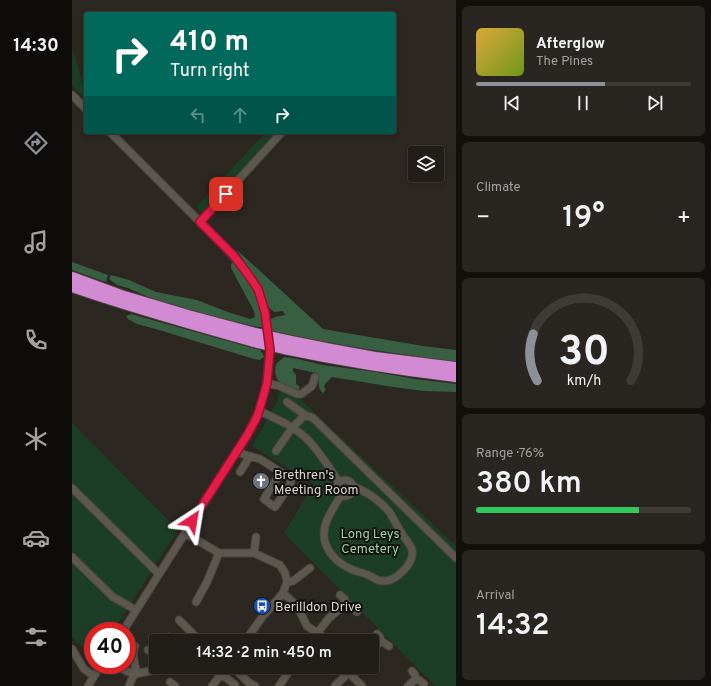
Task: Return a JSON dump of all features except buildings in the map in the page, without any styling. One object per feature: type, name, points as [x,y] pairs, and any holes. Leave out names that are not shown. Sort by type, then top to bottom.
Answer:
[{"type":"highway","points":[[72,278],[254,337]]},
{"type":"highway","points":[[72,287],[125,305],[186,323],[285,344],[340,360],[456,377]]},
{"type":"highway","points":[[285,344],[456,367]]},
{"type":"street","points":[[72,95],[84,107]]},
{"type":"street","points":[[112,134],[234,256],[247,273],[258,289],[265,312],[270,350],[267,383],[259,411],[246,437],[129,622]]},
{"type":"street","points":[[200,222],[280,134]]},
{"type":"street","points":[[267,383],[280,386],[300,394],[312,386],[315,377]]},
{"type":"street","points":[[287,402],[305,415],[313,418],[456,558]]},
{"type":"street","points":[[259,411],[279,420],[309,441],[339,482]]},
{"type":"street","points":[[276,452],[292,428],[305,415]]},
{"type":"street","points":[[238,451],[245,455],[260,459],[290,478],[291,483],[275,507],[264,499],[280,473]]},
{"type":"street","points":[[240,472],[250,456]]},
{"type":"street","points":[[339,482],[347,480],[352,483],[353,486],[381,504],[390,513],[409,544],[412,551],[412,559],[409,565],[396,576],[383,582],[370,575],[352,570],[336,560],[329,552],[324,534],[325,524],[341,495]]},
{"type":"street","points":[[339,482],[337,490],[341,495],[350,495],[353,491],[353,486]]},
{"type":"street","points":[[72,488],[159,574]]},
{"type":"street","points":[[185,533],[219,553],[254,553],[280,566],[285,573],[287,582],[283,593],[250,634]]},
{"type":"street","points":[[254,553],[256,537]]},
{"type":"street","points":[[196,602],[207,582],[219,553]]},
{"type":"street","points":[[72,556],[113,597],[136,610]]},
{"type":"street","points":[[287,582],[293,581],[310,568]]},
{"type":"street","points":[[283,593],[298,608],[308,626],[317,633],[329,618],[345,604]]},
{"type":"street","points":[[340,595],[345,600],[345,604]]},
{"type":"street","points":[[345,604],[348,604],[357,612]]},
{"type":"street","points":[[179,620],[193,634]]},
{"type":"street","points":[[379,636],[381,641],[389,646]]},
{"type":"street","points":[[72,649],[84,669],[94,676],[88,686]]},
{"type":"street","points":[[136,674],[149,671]]},
{"type":"street","points":[[412,671],[416,679],[424,684]]},
{"type":"street","points":[[129,686],[135,674]]},
{"type":"street","points":[[238,674],[246,684],[255,686]]},
{"type":"street","points":[[279,686],[287,674]]},
{"type":"street","points":[[335,686],[345,674]]},
{"type":"street","points":[[353,674],[362,686]]},
{"type":"street","points":[[212,686],[219,677],[225,677],[235,685]]},
{"type":"street","points":[[408,686],[416,679]]},
{"type":"green space","points":[[72,49],[79,69],[84,98],[72,86]]},
{"type":"green space","points":[[264,134],[276,134],[203,213],[196,207]]},
{"type":"green space","points":[[237,250],[323,329],[456,350],[456,362],[341,345],[272,331],[270,323],[271,319],[285,315],[283,311],[274,312],[266,305],[258,285]]},
{"type":"green space","points":[[72,262],[108,275],[106,282],[72,270]]},
{"type":"green space","points":[[234,262],[257,296],[265,326],[263,327],[197,313],[153,299],[117,285],[109,279],[111,275],[129,280],[156,292],[197,300],[250,319],[255,317],[254,311],[231,268],[231,264]]},
{"type":"green space","points":[[131,314],[260,350],[264,357],[260,360],[254,359],[137,324],[128,319],[126,316]]},
{"type":"green space","points":[[284,357],[323,365],[456,384],[456,392],[424,391],[332,377],[325,384],[324,387],[326,390],[323,393],[320,389],[316,373],[293,368],[296,375],[296,384],[300,387],[298,390],[283,385],[277,379],[275,370],[276,364]]},
{"type":"green space","name":"Long Leys Cemetery","points":[[280,390],[301,400],[456,546],[456,686],[435,686],[284,533],[314,484],[252,446],[277,402]]},
{"type":"green space","points":[[72,423],[178,530],[119,622],[84,622],[84,648],[72,637]]},
{"type":"place","name":"Brethren's Meeting Room","points":[[261,481]]},
{"type":"place","name":"Berilldon Drive","points":[[262,606]]},
{"type":"route","points":[[192,521],[246,437],[259,411],[267,383],[270,350],[265,312],[258,289],[234,256],[200,222],[226,194]]}]
